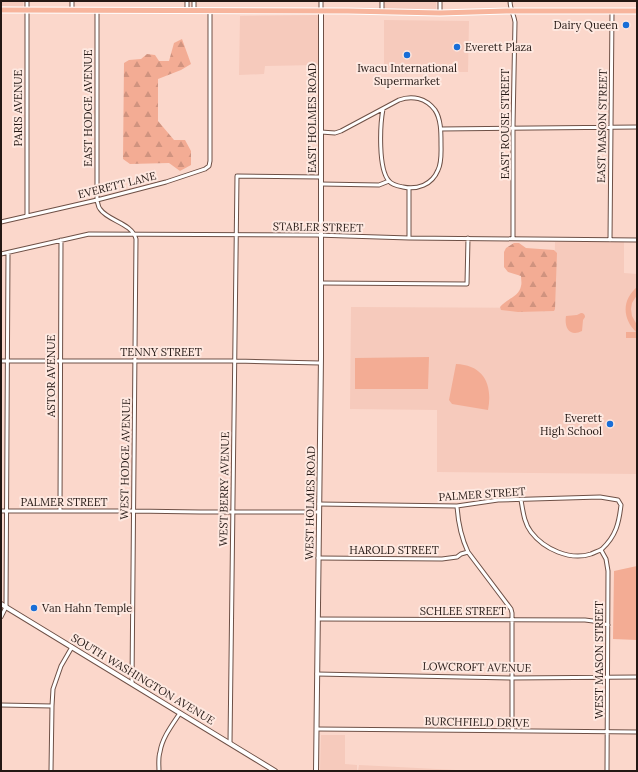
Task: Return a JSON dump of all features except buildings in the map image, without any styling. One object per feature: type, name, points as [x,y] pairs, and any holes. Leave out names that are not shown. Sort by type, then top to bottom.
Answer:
[{"type":"main road","points":[[1,10],[440,13],[637,11]]},
{"type":"street","name":"PARIS AVENUE","points":[[27,1],[27,216]]},
{"type":"street","points":[[72,1],[72,10]]},
{"type":"street","points":[[186,11],[187,1]]},
{"type":"street","points":[[194,1],[194,11]]},
{"type":"street","name":"EAST HOLMES ROAD","points":[[321,236],[322,1]]},
{"type":"street","points":[[382,1],[382,12]]},
{"type":"street","points":[[440,1],[440,13]]},
{"type":"street","name":"EAST ROUSE STREET","points":[[510,1],[515,18],[513,238]]},
{"type":"street","name":"EAST HODGE AVENUE","points":[[97,10],[97,200]]},
{"type":"street","name":"EVERETT LANE","points":[[1,222],[97,200],[166,182],[209,166],[210,11]]},
{"type":"street","name":"EAST MASON STREET","points":[[610,240],[612,12]]},
{"type":"street","points":[[321,132],[335,133],[341,131],[399,100],[406,97],[413,97],[428,103],[435,110],[441,130],[440,164],[438,171],[432,179],[423,186],[409,188],[399,186],[389,181],[384,173],[382,165],[381,131],[383,109]]},
{"type":"street","points":[[441,130],[637,127]]},
{"type":"street","name":"WEST BERRY AVENUE","points":[[230,743],[237,176],[321,177]]},
{"type":"street","points":[[322,184],[379,185],[389,181]]},
{"type":"street","points":[[409,188],[409,238]]},
{"type":"street","points":[[97,200],[100,210],[130,229],[135,235]]},
{"type":"street","name":"STABLER STREET","points":[[1,254],[89,234],[637,240]]},
{"type":"street","name":"WEST HODGE AVENUE","points":[[132,683],[135,235]]},
{"type":"street","name":"WEST HOLMES ROAD","points":[[316,771],[321,236]]},
{"type":"street","points":[[321,283],[467,284],[468,238]]},
{"type":"street","name":"ASTOR AVENUE","points":[[60,511],[61,240]]},
{"type":"street","points":[[1,617],[6,607],[8,253]]},
{"type":"street","name":"TENNY STREET","points":[[1,361],[235,361],[320,363]]},
{"type":"street","name":"PALMER STREET","points":[[319,504],[457,506],[498,500],[600,497],[618,500],[621,505],[619,523],[610,539],[601,550]]},
{"type":"street","points":[[521,500],[524,518],[530,531],[548,547],[570,556],[586,555],[601,550]]},
{"type":"street","points":[[457,506],[463,542],[468,552],[511,608],[513,731]]},
{"type":"street","name":"PALMER STREET","points":[[1,511],[319,512]]},
{"type":"street","name":"WEST MASON STREET","points":[[601,550],[606,559],[608,571],[607,771]]},
{"type":"street","name":"HAROLD STREET","points":[[318,558],[442,559],[456,557],[468,552]]},
{"type":"street","name":"SOUTH WASHINGTON AVENUE","points":[[1,604],[274,771]]},
{"type":"street","name":"SCHLEE STREET","points":[[318,619],[585,620],[608,625]]},
{"type":"street","points":[[51,771],[53,689],[57,674],[72,647]]},
{"type":"street","name":"LOWCROFT AVENUE","points":[[317,674],[512,678],[637,677]]},
{"type":"street","points":[[1,705],[52,706]]},
{"type":"street","points":[[159,771],[160,751],[163,742],[166,734],[180,713]]},
{"type":"street","name":"BURCHFIELD DRIVE","points":[[317,729],[637,732]]},
{"type":"shaded area","points":[[1,1],[23,1],[23,7],[1,6]]},
{"type":"shaded area","points":[[381,1],[436,1],[436,9],[381,9]]},
{"type":"shaded area","points":[[318,15],[318,65],[265,66],[264,74],[239,75],[240,16]]},
{"type":"shaded area","points":[[384,20],[469,21],[468,72],[384,72]]},
{"type":"shaded area","points":[[624,241],[624,273],[637,274],[637,474],[437,472],[437,410],[350,409],[351,307],[554,308],[555,242]]},
{"type":"shaded area","points":[[321,735],[345,735],[345,764],[357,765],[357,771],[320,771]]},
{"type":"shaded area","points":[[359,765],[456,770],[456,771],[358,771]]},
{"type":"green space","points":[[182,39],[191,64],[181,70],[158,79],[158,121],[174,140],[185,140],[191,151],[191,165],[180,171],[169,163],[130,164],[123,159],[124,63],[129,60],[141,59],[147,54],[155,55],[159,61],[169,61],[174,43]]},
{"type":"green space","points":[[514,243],[519,243],[526,248],[554,250],[557,253],[554,311],[518,312],[501,310],[500,307],[503,304],[518,293],[521,285],[521,276],[508,272],[504,267],[504,252],[506,248]]},
{"type":"green space","points":[[637,287],[637,295],[632,303],[631,309],[632,316],[637,325],[637,338],[626,338],[626,332],[636,332],[628,321],[626,315],[626,303],[632,292]]},
{"type":"green space","points":[[581,313],[584,314],[585,317],[583,320],[582,331],[578,333],[571,332],[567,328],[566,316]]},
{"type":"green space","points":[[429,357],[428,389],[355,389],[355,358]]},
{"type":"green space","points":[[456,364],[466,365],[480,372],[489,392],[488,410],[452,404],[449,400]]},
{"type":"green space","points":[[637,566],[637,640],[613,639],[614,571]]},
{"type":"place","name":"Dairy Queen","points":[[626,25]]},
{"type":"place","name":"Everett Plaza","points":[[457,47]]},
{"type":"place","name":"Iwacu International Supermarket","points":[[407,55]]},
{"type":"place","name":"Everett High School","points":[[610,424]]},
{"type":"place","name":"Van Hahn Temple","points":[[34,608]]}]
